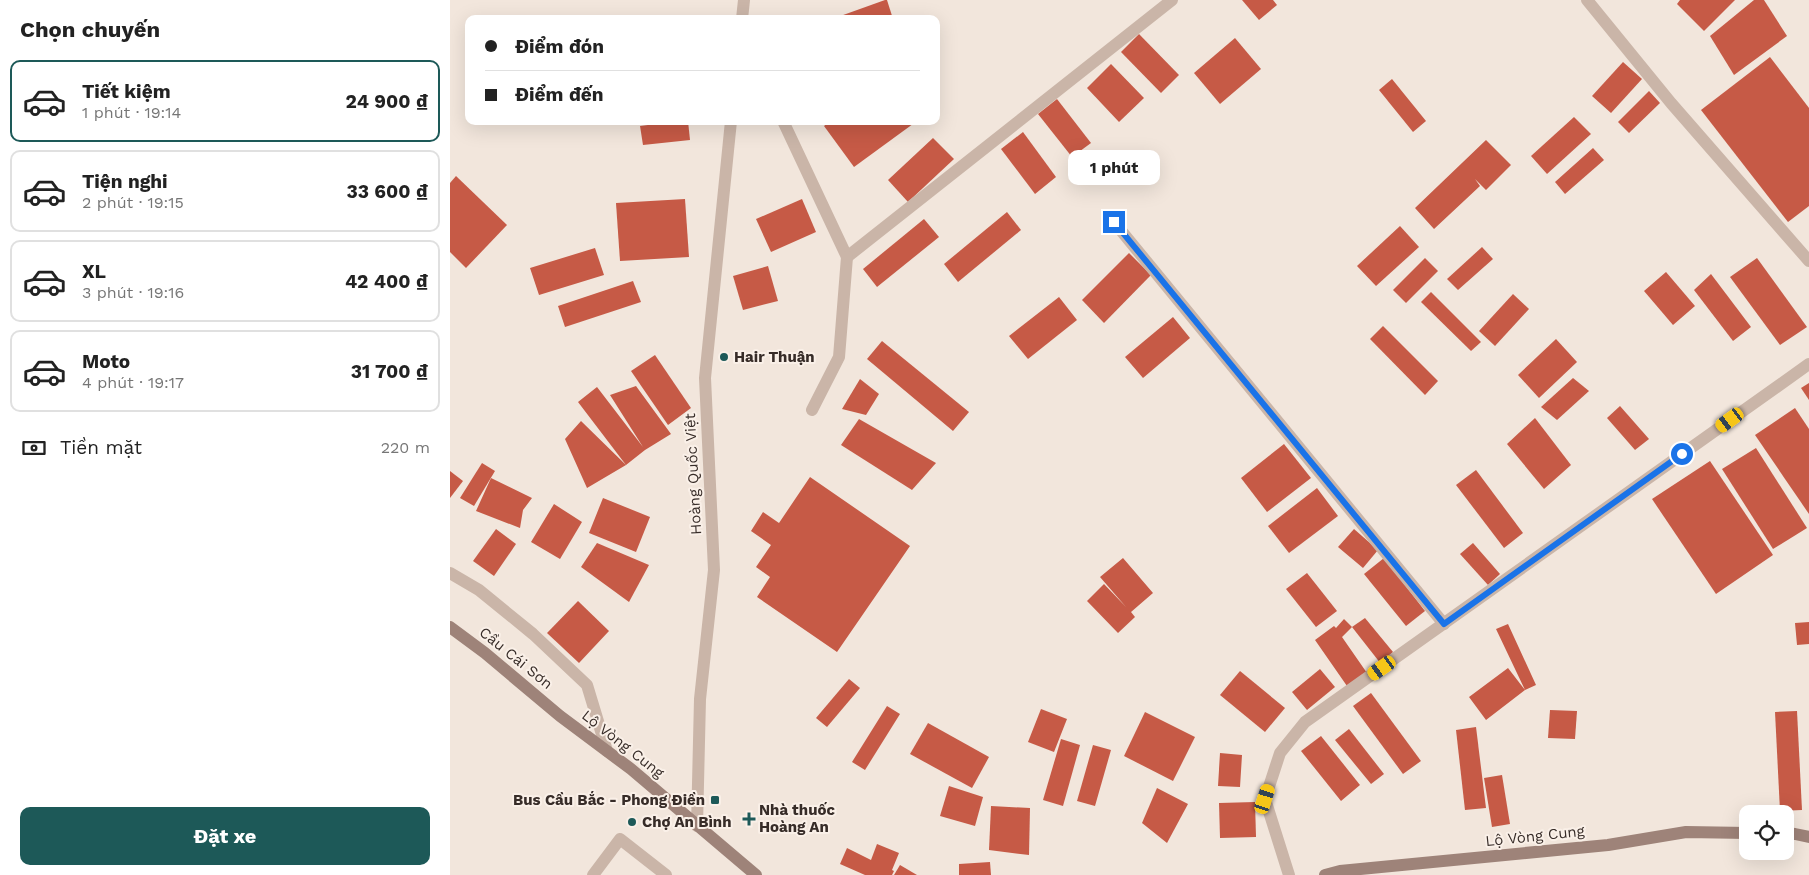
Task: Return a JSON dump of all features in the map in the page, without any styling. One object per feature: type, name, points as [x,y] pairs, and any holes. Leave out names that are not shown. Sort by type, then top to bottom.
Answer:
[{"type":"main road","name":"Cầu Cái Sơn","points":[[450,627],[485,653],[560,716]]},
{"type":"main road","name":"Lộ Vòng Cung","points":[[560,716],[631,769],[756,875]]},
{"type":"main road","name":"Lộ Vòng Cung","points":[[1325,875],[1340,871],[1608,845],[1686,832],[1739,833]]},
{"type":"main road","points":[[1794,834],[1809,837]]},
{"type":"street","points":[[742,15],[744,0]]},
{"type":"street","points":[[847,257],[1172,0]]},
{"type":"street","points":[[1588,0],[1671,104],[1809,261]]},
{"type":"street","name":"Hoàng Quốc Việt","points":[[697,826],[700,700],[714,570],[705,378],[731,125]]},
{"type":"street","points":[[785,125],[847,257],[839,357],[812,410]]},
{"type":"street","points":[[1114,222],[1444,624]]},
{"type":"street","points":[[1289,875],[1265,799],[1280,754],[1305,722],[1809,364]]},
{"type":"street","points":[[450,573],[479,590],[533,634],[587,685],[606,751]]},
{"type":"street","points":[[593,875],[620,839],[666,875]]},
{"type":"building","points":[[887,0],[892,15],[843,15]]},
{"type":"building","points":[[1242,0],[1273,0],[1277,5],[1259,20]]},
{"type":"building","points":[[1680,0],[1735,0],[1704,31],[1677,4]]},
{"type":"building","points":[[1754,0],[1764,0],[1787,36],[1734,75],[1710,36]]},
{"type":"building","points":[[1139,34],[1179,75],[1161,93],[1121,52]]},
{"type":"building","points":[[1235,38],[1261,69],[1220,104],[1194,73]]},
{"type":"building","points":[[1770,57],[1809,108],[1809,206],[1788,222],[1701,110]]},
{"type":"building","points":[[1623,62],[1642,79],[1611,113],[1592,96]]},
{"type":"building","points":[[1111,64],[1144,98],[1119,122],[1087,88]]},
{"type":"building","points":[[1392,79],[1426,121],[1413,132],[1379,90]]},
{"type":"building","points":[[1649,91],[1660,103],[1629,133],[1618,122]]},
{"type":"building","points":[[1057,99],[1091,143],[1072,157],[1038,114]]},
{"type":"building","points":[[1574,117],[1591,134],[1547,174],[1531,156]]},
{"type":"building","points":[[688,125],[690,140],[643,145],[640,126]]},
{"type":"building","points":[[825,125],[912,125],[854,167],[824,126]]},
{"type":"building","points":[[1023,132],[1056,177],[1035,194],[1001,149]]},
{"type":"building","points":[[933,138],[954,159],[908,202],[888,180]]},
{"type":"building","points":[[1486,140],[1511,165],[1486,190],[1475,179],[1480,186],[1434,229],[1415,208]]},
{"type":"building","points":[[1593,148],[1604,160],[1565,194],[1555,182]]},
{"type":"building","points":[[456,176],[507,225],[466,268],[450,252],[450,183]]},
{"type":"building","points":[[685,199],[689,257],[620,261],[616,203]]},
{"type":"building","points":[[802,199],[816,232],[771,252],[756,219]]},
{"type":"building","points":[[1007,212],[1021,230],[958,282],[944,264]]},
{"type":"building","points":[[924,219],[939,237],[877,287],[863,269]]},
{"type":"building","points":[[1400,226],[1419,247],[1376,286],[1357,266]]},
{"type":"building","points":[[1482,247],[1493,259],[1458,290],[1447,279]]},
{"type":"building","points":[[595,248],[604,275],[539,295],[530,268]]},
{"type":"building","points":[[1129,253],[1151,275],[1104,323],[1082,300]]},
{"type":"building","points":[[1425,258],[1438,271],[1406,303],[1393,290]]},
{"type":"building","points":[[1757,258],[1807,327],[1780,345],[1730,277]]},
{"type":"building","points":[[768,266],[778,301],[743,310],[733,276]]},
{"type":"building","points":[[1666,272],[1695,306],[1673,325],[1644,291]]},
{"type":"building","points":[[1711,274],[1751,327],[1733,341],[1694,290]]},
{"type":"building","points":[[633,281],[641,302],[565,327],[558,306]]},
{"type":"building","points":[[1431,292],[1481,342],[1471,351],[1421,302]]},
{"type":"building","points":[[1513,294],[1529,309],[1495,346],[1479,331]]},
{"type":"building","points":[[1059,297],[1077,320],[1028,359],[1009,336]]},
{"type":"building","points":[[1173,317],[1190,338],[1143,378],[1125,357]]},
{"type":"building","points":[[1383,326],[1438,381],[1425,395],[1370,339]]},
{"type":"building","points":[[1556,339],[1577,362],[1539,398],[1518,375]]},
{"type":"building","points":[[882,341],[969,412],[953,431],[867,359]]},
{"type":"building","points":[[655,355],[691,408],[668,425],[631,371]]},
{"type":"building","points":[[1573,378],[1589,391],[1557,420],[1541,407]]},
{"type":"building","points":[[860,379],[879,394],[866,415],[842,409]]},
{"type":"building","points":[[1809,383],[1809,400],[1801,388]]},
{"type":"building","points":[[636,386],[671,434],[645,450],[626,465],[578,402],[597,387],[643,447],[610,395]]},
{"type":"building","points":[[1620,406],[1649,439],[1635,450],[1607,418]]},
{"type":"building","points":[[1795,408],[1809,429],[1809,514],[1755,435]]},
{"type":"building","points":[[1535,418],[1571,465],[1544,489],[1507,444]]},
{"type":"building","points":[[859,419],[936,463],[912,490],[841,445]]},
{"type":"building","points":[[581,421],[626,465],[587,488],[565,439]]},
{"type":"building","points":[[1284,444],[1311,478],[1267,512],[1241,478]]},
{"type":"building","points":[[1756,448],[1807,528],[1773,549],[1722,469]]},
{"type":"building","points":[[1710,461],[1773,555],[1716,594],[1652,499]]},
{"type":"building","points":[[482,463],[495,471],[474,506],[460,498]]},
{"type":"building","points":[[1476,470],[1523,533],[1504,548],[1456,485]]},
{"type":"building","points":[[450,471],[463,481],[450,498]]},
{"type":"building","points":[[810,477],[910,546],[837,652],[757,597],[770,577],[756,567],[771,545],[751,531],[763,512],[779,523]]},
{"type":"building","points":[[491,478],[532,498],[523,510],[520,528],[476,511]]},
{"type":"building","points":[[1317,488],[1338,516],[1289,553],[1268,526]]},
{"type":"building","points":[[603,498],[650,517],[636,552],[589,533]]},
{"type":"building","points":[[554,504],[582,522],[560,559],[531,542]]},
{"type":"building","points":[[496,529],[516,544],[494,576],[473,561]]},
{"type":"building","points":[[1354,529],[1378,550],[1363,568],[1338,547]]},
{"type":"building","points":[[597,543],[649,565],[629,602],[581,567]]},
{"type":"building","points":[[1473,543],[1500,574],[1488,585],[1460,554]]},
{"type":"building","points":[[1123,558],[1153,593],[1131,612],[1135,617],[1118,633],[1087,601],[1104,584],[1126,607],[1100,577]]},
{"type":"building","points":[[1384,558],[1425,611],[1406,626],[1364,574]]},
{"type":"building","points":[[1307,573],[1337,611],[1316,627],[1286,589]]},
{"type":"building","points":[[578,601],[609,631],[579,663],[547,633]]},
{"type":"building","points":[[1365,618],[1393,652],[1381,664],[1352,627]]},
{"type":"building","points":[[1344,619],[1352,627],[1342,637],[1367,673],[1347,686],[1315,640],[1334,626],[1336,628]]},
{"type":"building","points":[[1809,622],[1809,644],[1797,645],[1795,623]]},
{"type":"building","points":[[1508,624],[1536,685],[1525,690],[1496,629]]},
{"type":"building","points":[[1508,668],[1525,690],[1486,720],[1469,697]]},
{"type":"building","points":[[1320,669],[1335,687],[1307,710],[1292,692]]},
{"type":"building","points":[[1240,671],[1285,708],[1265,732],[1220,695]]},
{"type":"building","points":[[849,679],[860,688],[827,727],[816,718]]},
{"type":"building","points":[[1371,693],[1421,761],[1403,774],[1353,706]]},
{"type":"building","points":[[887,706],[900,714],[865,770],[852,762]]},
{"type":"building","points":[[1041,709],[1067,719],[1054,752],[1028,742]]},
{"type":"building","points":[[1550,710],[1577,711],[1575,739],[1548,738]]},
{"type":"building","points":[[1797,711],[1802,810],[1794,810],[1794,805],[1780,805],[1775,712]]},
{"type":"building","points":[[1145,712],[1195,737],[1173,781],[1124,756]]},
{"type":"building","points":[[928,723],[989,757],[972,788],[910,754]]},
{"type":"building","points":[[1476,727],[1486,808],[1465,810],[1456,730]]},
{"type":"building","points":[[1349,729],[1384,774],[1371,784],[1335,740]]},
{"type":"building","points":[[1321,736],[1360,785],[1341,801],[1301,751]]},
{"type":"building","points":[[1061,739],[1080,745],[1063,806],[1043,800]]},
{"type":"building","points":[[1093,745],[1111,750],[1095,806],[1077,801]]},
{"type":"building","points":[[1220,753],[1242,755],[1240,787],[1218,786]]},
{"type":"building","points":[[1502,775],[1510,824],[1492,827],[1484,778]]},
{"type":"building","points":[[949,786],[983,797],[975,826],[940,816]]},
{"type":"building","points":[[1157,788],[1188,804],[1167,843],[1142,823]]},
{"type":"building","points":[[1255,802],[1256,837],[1220,838],[1219,803]]},
{"type":"building","points":[[991,806],[1030,808],[1029,855],[989,850]]},
{"type":"building","points":[[877,844],[899,853],[892,870],[894,871],[892,875],[865,875],[840,864],[847,848],[871,860]]},
{"type":"building","points":[[990,862],[991,875],[959,875],[959,864]]},
{"type":"building","points":[[900,865],[917,875],[894,875]]},
{"type":"place","name":"Hair Thuận","points":[[724,357]]},
{"type":"place","name":"Bus Cầu Bắc - Phong Điền","points":[[715,800]]},
{"type":"place","name":"Nhà thuốc Hoàng An","points":[[749,819]]},
{"type":"place","name":"Chợ An Bình","points":[[632,822]]},
{"type":"route","points":[[1114,222],[1444,624],[1682,454]]}]
